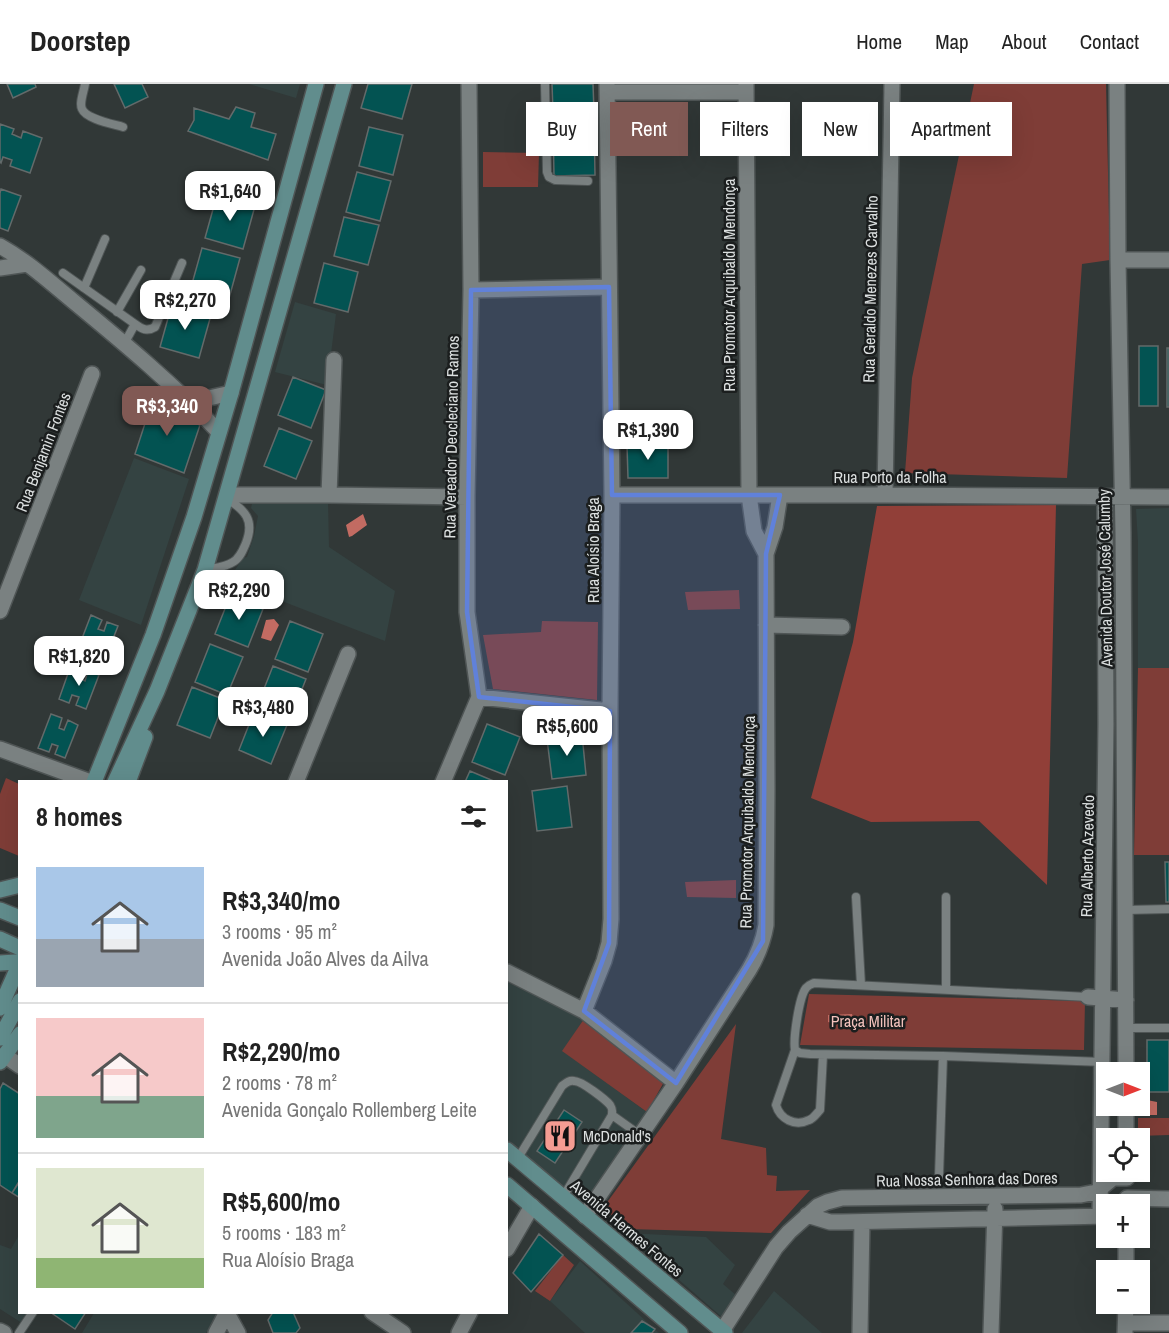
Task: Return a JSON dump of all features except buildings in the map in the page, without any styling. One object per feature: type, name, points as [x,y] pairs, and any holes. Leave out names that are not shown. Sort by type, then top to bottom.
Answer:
[{"type":"main road","points":[[95,780],[153,635],[194,517],[231,393],[316,84]]},
{"type":"main road","points":[[120,780],[205,570],[344,84]]},
{"type":"main road","points":[[88,780],[122,711]]},
{"type":"main road","points":[[0,890],[18,886]]},
{"type":"main road","points":[[0,910],[18,917]]},
{"type":"main road","points":[[0,939],[18,947]]},
{"type":"main road","points":[[0,963],[18,963]]},
{"type":"main road","points":[[0,1008],[18,968]]},
{"type":"main road","points":[[0,1038],[18,1005]]},
{"type":"main road","points":[[2,1058],[18,1037]]},
{"type":"main road","name":"Avenida Hermes Fontes","points":[[512,1154],[723,1332]]},
{"type":"main road","points":[[508,1186],[680,1333]]},
{"type":"street","name":"Rua Vereador Deocleciano Ramos","points":[[469,84],[471,291],[467,612],[479,697]]},
{"type":"street","name":"Rua Geraldo Menezes Carvalho","points":[[885,495],[892,84]]},
{"type":"street","name":"Avenida Doutor José Calumby","points":[[1117,84],[1125,724],[1126,1062]]},
{"type":"street","points":[[608,88],[745,88]]},
{"type":"street","name":"Rua Aloísio Braga","points":[[584,1011],[604,961],[609,943],[611,919],[612,495],[608,88]]},
{"type":"street","name":"Rua Promotor Arquibaldo Mendonça","points":[[745,88],[748,495],[754,531],[766,554]]},
{"type":"street","points":[[0,246],[27,264],[124,344],[185,397],[219,432]]},
{"type":"street","points":[[1118,260],[1169,260]]},
{"type":"street","points":[[0,268],[27,264]]},
{"type":"street","points":[[471,291],[609,287]]},
{"type":"street","points":[[329,495],[334,360]]},
{"type":"street","name":"Rua Benjamin Fontes","points":[[0,611],[92,374]]},
{"type":"street","points":[[185,397],[209,398],[231,393]]},
{"type":"street","name":"Rua Porto da Folha","points":[[612,495],[1169,497]]},
{"type":"street","name":"Rua Promotor Arquibaldo Mendonça","points":[[585,1216],[758,956],[763,941],[766,926],[766,554],[775,527],[780,495]]},
{"type":"street","points":[[227,496],[467,497]]},
{"type":"street","name":"Rua Alberto Azevedo","points":[[1102,1062],[1096,998],[1106,724],[1106,497]]},
{"type":"street","points":[[1106,532],[1123,533]]},
{"type":"street","points":[[766,625],[842,627]]},
{"type":"street","points":[[297,780],[348,654]]},
{"type":"street","points":[[443,780],[479,697],[610,711]]},
{"type":"street","points":[[1106,724],[1125,724]]},
{"type":"street","points":[[0,749],[85,780]]},
{"type":"street","points":[[508,973],[584,1011],[675,1083]]},
{"type":"street","points":[[1096,998],[1126,1000]]},
{"type":"street","points":[[2,1058],[18,1065]]},
{"type":"street","name":"Rua Alberto Azevedo","points":[[1102,1116],[1102,1194]]},
{"type":"street","name":"Rua Nossa Senhora das Dores","points":[[723,1332],[776,1247],[807,1215],[827,1202],[842,1198],[1081,1195],[1096,1192],[1109,1182]]},
{"type":"street","points":[[992,1333],[995,1197]]},
{"type":"street","points":[[1150,1200],[1169,1199]]},
{"type":"street","points":[[508,1247],[532,1206]]},
{"type":"street","points":[[807,1215],[830,1222],[1096,1216]]},
{"type":"street","points":[[860,1333],[862,1222]]},
{"type":"street","points":[[216,1333],[226,1314]]},
{"type":"street","points":[[228,1314],[238,1333]]},
{"type":"street","points":[[375,1314],[403,1333]]},
{"type":"street","points":[[459,1333],[469,1314]]},
{"type":"street","points":[[1125,1328],[1169,1323]]},
{"type":"lane","points":[[85,84],[81,106],[83,111],[91,117],[123,127]]},
{"type":"lane","points":[[545,84],[549,177],[555,180],[588,181]]},
{"type":"lane","points":[[84,288],[105,240]]},
{"type":"lane","points":[[63,273],[142,329],[150,330],[155,327],[182,263]]},
{"type":"lane","points":[[117,312],[141,270]]},
{"type":"lane","points":[[124,344],[135,324]]},
{"type":"lane","points":[[205,570],[232,563],[242,553],[249,535],[249,519],[241,507],[227,496]]},
{"type":"lane","points":[[856,897],[861,985]]},
{"type":"lane","points":[[946,897],[946,989]]},
{"type":"lane","points":[[1125,909],[1169,909]]},
{"type":"lane","points":[[823,1054],[820,1110],[810,1120],[797,1123],[785,1119],[778,1113],[776,1105],[795,1050],[794,1042],[802,996],[808,986],[814,983],[1096,998]]},
{"type":"lane","points":[[1126,1028],[1169,1028]]},
{"type":"lane","points":[[795,1050],[800,1053],[823,1054],[1102,1062]]},
{"type":"lane","points":[[939,1176],[943,1056]]},
{"type":"lane","points":[[512,1154],[568,1081],[580,1082],[609,1104],[612,1114],[563,1197]]},
{"type":"lane","points":[[612,1114],[640,1135]]},
{"type":"lane","points":[[19,1333],[32,1314]]},
{"type":"highlighted area","points":[[609,287],[612,495],[780,495],[766,554],[763,941],[676,1083],[584,1011],[609,943],[610,711],[479,697],[467,612],[471,290]]},
{"type":"shaded area","points":[[249,84],[300,84],[296,98]]},
{"type":"shaded area","points":[[295,302],[336,314],[327,385],[275,372]]},
{"type":"shaded area","points":[[134,458],[189,479],[141,625],[79,600]]},
{"type":"shaded area","points":[[253,499],[328,501],[329,547],[395,591],[385,641],[222,578],[226,571],[235,570],[243,558],[247,557],[258,516],[251,508]]},
{"type":"shaded area","points":[[1056,505],[1047,885],[979,821],[871,822],[811,798],[853,642],[877,506]]},
{"type":"shaded area","points":[[1169,508],[1169,668],[1138,668],[1136,509]]},
{"type":"shaded area","points":[[363,514],[367,525],[349,537],[346,525]]},
{"type":"shaded area","points":[[274,619],[279,625],[271,641],[261,638],[266,620]]},
{"type":"shaded area","points":[[508,982],[584,1019],[563,1051],[647,1112],[584,1205],[508,1148]]},
{"type":"shaded area","points":[[852,1014],[854,1022],[851,1028],[828,1022],[828,1015]]},
{"type":"shaded area","points":[[1150,1101],[1157,1102],[1157,1115],[1150,1115]]},
{"type":"shaded area","points":[[625,1233],[706,1237],[735,1265],[723,1284],[737,1296],[723,1318]]},
{"type":"shaded area","points":[[18,1237],[18,1314],[28,1314],[22,1323],[0,1309],[0,1245],[11,1249]]},
{"type":"shaded area","points":[[580,1261],[659,1333],[585,1333],[550,1301]]},
{"type":"shaded area","points":[[774,1291],[822,1333],[742,1333]]},
{"type":"shaded area","points":[[93,1314],[218,1314],[206,1333],[82,1333]]},
{"type":"green space","points":[[974,84],[1106,84],[1110,260],[1082,264],[1067,478],[905,473],[912,378],[959,156],[1012,156],[1012,102],[970,102]]},
{"type":"green space","points":[[483,152],[526,153],[526,156],[539,156],[538,187],[483,187]]},
{"type":"green space","points":[[739,590],[740,609],[688,610],[685,592]]},
{"type":"green space","points":[[542,621],[598,622],[597,700],[493,689],[483,635],[541,632]]},
{"type":"green space","points":[[1138,668],[1169,668],[1169,855],[1134,855]]},
{"type":"green space","points":[[6,778],[18,784],[18,856],[0,848],[0,794]]},
{"type":"green space","points":[[736,880],[736,898],[687,897],[685,882]]},
{"type":"green space","name":"Praça Militar","points":[[809,994],[1085,1001],[1084,1050],[800,1045]]},
{"type":"green space","points":[[584,1019],[664,1082],[647,1112],[562,1051]]},
{"type":"green space","points":[[736,1024],[721,1139],[766,1148],[767,1175],[777,1176],[776,1191],[810,1190],[771,1233],[628,1229],[603,1208]]},
{"type":"green space","points":[[1138,1118],[1169,1118],[1169,1135],[1150,1136],[1150,1128],[1138,1128]]},
{"type":"green space","points":[[563,1255],[574,1265],[550,1301],[535,1291]]},
{"type":"place","name":"McDonald's","points":[[560,1136]]}]
